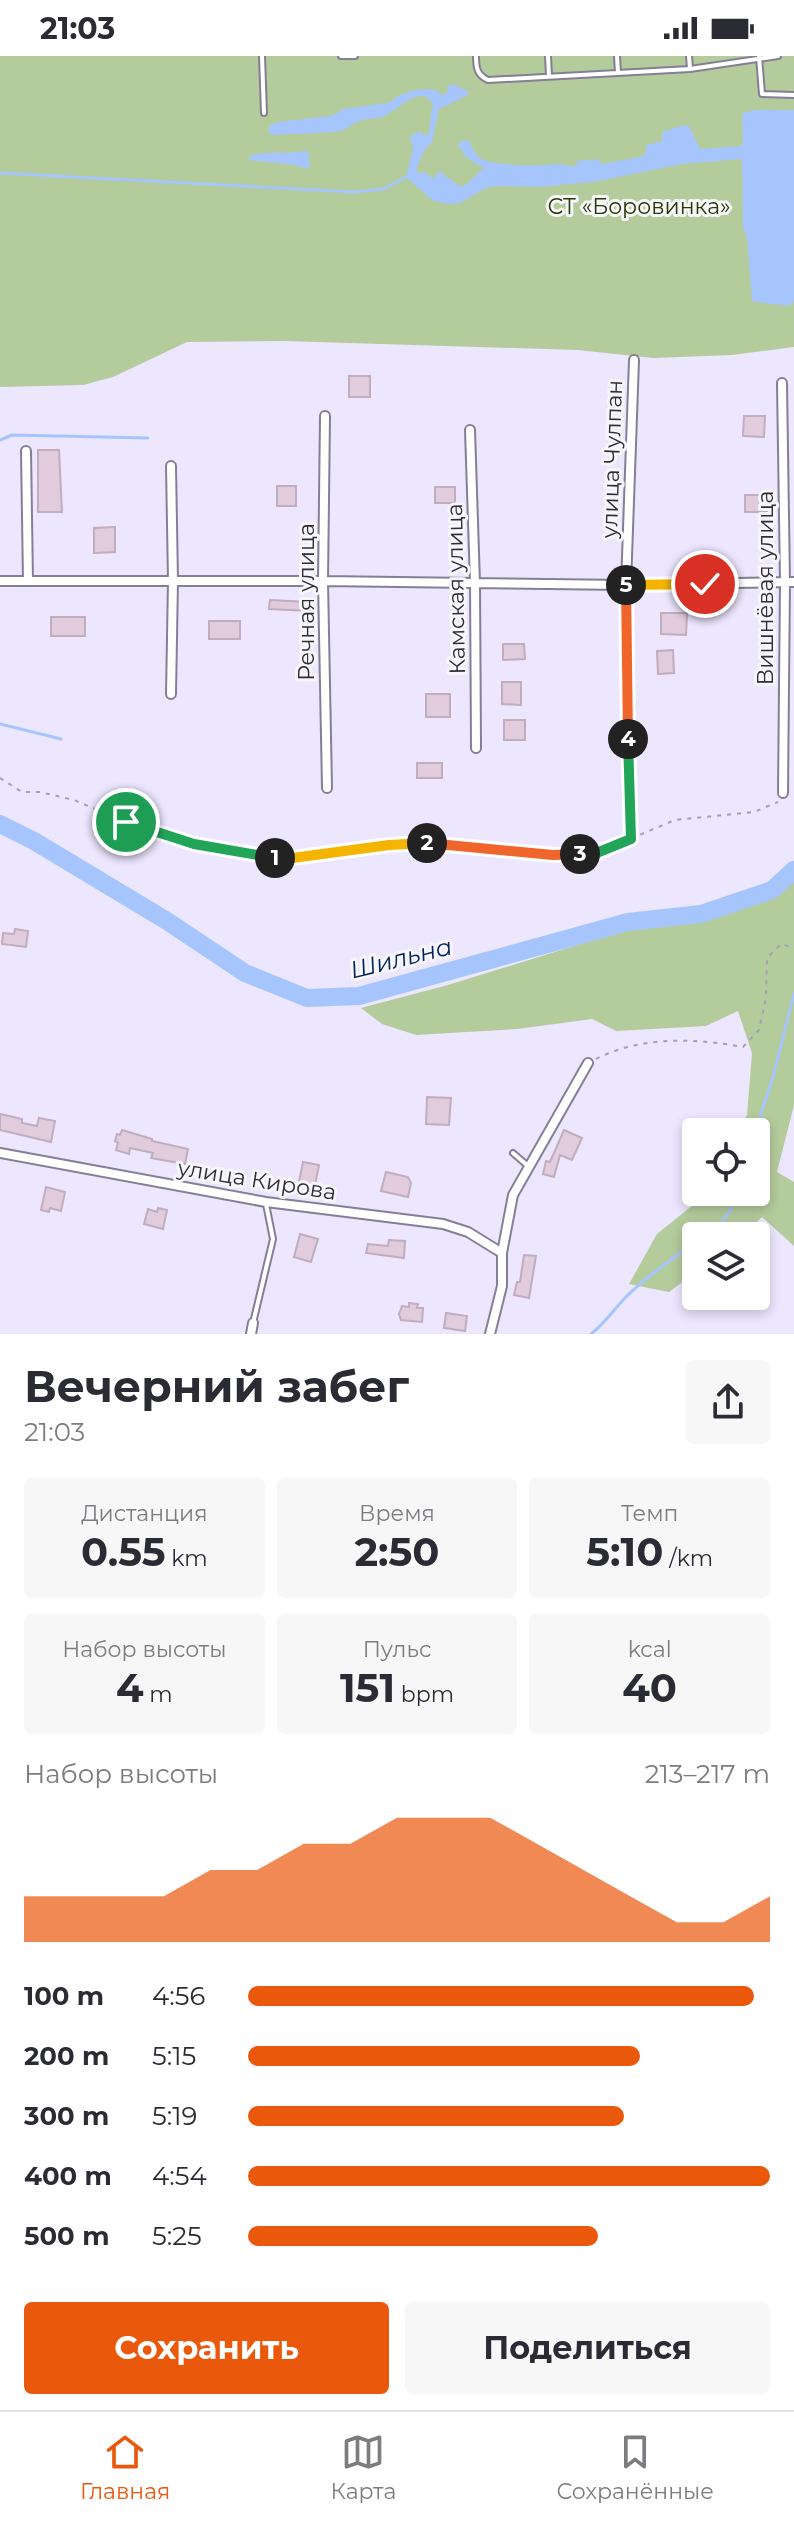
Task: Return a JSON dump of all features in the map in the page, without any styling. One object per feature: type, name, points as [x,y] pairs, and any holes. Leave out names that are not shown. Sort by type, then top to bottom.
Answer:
[{"type":"street","name":"улица Чулпан","points":[[628,799],[626,585],[634,360]]},
{"type":"street","name":"Вишнёвая улица","points":[[782,383],[789,582],[783,793]]},
{"type":"street","name":"Речная улица","points":[[325,416],[323,581],[327,788]]},
{"type":"street","name":"Камская улица","points":[[470,430],[476,748]]},
{"type":"street","points":[[26,451],[28,581]]},
{"type":"street","points":[[171,466],[171,694]]},
{"type":"street","points":[[0,581],[626,585],[789,582]]},
{"type":"street","points":[[490,1334],[502,1286],[502,1253],[513,1195],[588,1063]]},
{"type":"street","name":"улица Кирова","points":[[0,1153],[266,1202],[443,1224],[468,1232],[502,1253]]},
{"type":"street","points":[[251,1334],[253,1323]]},
{"type":"lane","points":[[262,56],[264,113]]},
{"type":"lane","points":[[341,56],[355,56]]},
{"type":"lane","points":[[476,56],[476,70],[488,80],[690,69],[778,56]]},
{"type":"lane","points":[[548,56],[549,76]]},
{"type":"lane","points":[[617,56],[618,73]]},
{"type":"lane","points":[[689,56],[690,69]]},
{"type":"lane","points":[[759,58],[762,94],[794,95]]},
{"type":"lane","points":[[513,1153],[528,1166]]},
{"type":"lane","points":[[253,1323],[273,1239],[266,1202]]},
{"type":"path","points":[[0,778],[22,792],[40,792],[74,800],[126,822],[194,844],[285,859],[389,845],[429,843],[553,855],[594,854],[675,820],[754,812],[783,800],[783,793]]},
{"type":"path","points":[[628,799],[631,839]]},
{"type":"path","points":[[588,1063],[610,1051],[670,1040],[743,1047],[759,1030],[766,998],[767,958],[781,944],[794,948]]},
{"type":"green space","name":"СТ «Боровинка»","points":[[0,56],[794,56],[794,347],[732,355],[653,358],[578,350],[284,341],[187,342],[113,377],[83,385],[0,387]]},
{"type":"green space","points":[[794,879],[794,1105],[777,1172],[794,1182],[794,1246],[762,1217],[757,1222],[682,1222],[682,1282],[669,1292],[629,1284],[657,1234],[692,1206],[770,1206],[770,1118],[746,1118],[752,1053],[738,1011],[706,1026],[616,1031],[592,1019],[517,1029],[416,1035],[382,1024],[361,1008],[448,985],[632,928],[701,919]]},
{"type":"water","points":[[453,84],[468,91],[468,95],[439,109],[432,142],[424,151],[416,170],[434,179],[440,172],[460,186],[484,168],[467,158],[458,145],[461,141],[469,140],[479,157],[496,163],[564,164],[569,167],[577,165],[577,161],[599,159],[601,164],[640,157],[646,153],[646,145],[662,141],[662,132],[684,125],[689,126],[700,149],[741,146],[742,115],[745,112],[794,110],[794,301],[790,306],[752,300],[747,238],[743,228],[742,159],[682,164],[599,181],[541,187],[499,186],[486,188],[460,203],[447,204],[432,200],[406,177],[413,149],[410,136],[420,131],[428,135],[433,105],[428,98],[416,97],[382,117],[360,121],[341,131],[273,135],[268,132],[270,125],[278,122],[331,116],[343,109],[388,103],[415,90],[432,89],[443,95],[448,91],[447,87]]},
{"type":"water","points":[[308,151],[310,165],[306,169],[249,160],[256,154]]},
{"type":"building","points":[[349,376],[370,376],[370,397],[349,397]]},
{"type":"building","points":[[744,416],[765,416],[764,437],[743,436]]},
{"type":"building","points":[[38,450],[59,450],[62,512],[38,512]]},
{"type":"building","points":[[277,486],[296,486],[296,506],[277,506]]},
{"type":"building","points":[[435,487],[455,487],[455,503],[435,503]]},
{"type":"building","points":[[745,495],[766,495],[767,512],[745,512]]},
{"type":"building","points":[[115,527],[115,552],[94,553],[94,528]]},
{"type":"building","points":[[270,600],[311,602],[310,611],[269,609]]},
{"type":"building","points":[[661,613],[687,613],[686,635],[661,634]]},
{"type":"building","points":[[51,617],[85,617],[85,636],[51,636]]},
{"type":"building","points":[[209,621],[240,621],[240,639],[209,639]]},
{"type":"building","points":[[503,644],[524,644],[525,659],[503,660]]},
{"type":"building","points":[[673,650],[674,673],[658,674],[657,651]]},
{"type":"building","points":[[502,682],[521,682],[521,705],[502,704]]},
{"type":"building","points":[[426,694],[450,694],[450,717],[426,717]]},
{"type":"building","points":[[504,720],[525,720],[525,740],[504,740]]},
{"type":"building","points":[[417,763],[442,763],[442,778],[417,778]]},
{"type":"building","points":[[15,929],[28,931],[26,947],[2,944],[3,933],[14,934]]},
{"type":"building","points":[[427,1097],[451,1098],[449,1125],[426,1124]]},
{"type":"building","points":[[0,1114],[37,1126],[39,1118],[55,1121],[51,1142],[0,1130]]},
{"type":"building","points":[[122,1130],[188,1149],[185,1164],[151,1158],[153,1153],[130,1148],[129,1154],[116,1150],[117,1134],[120,1135]]},
{"type":"building","points":[[564,1130],[582,1138],[572,1160],[560,1155],[554,1177],[543,1174],[546,1161],[550,1162]]},
{"type":"building","points":[[303,1162],[319,1165],[315,1185],[299,1182]]},
{"type":"building","points":[[386,1172],[408,1177],[411,1183],[408,1197],[381,1191]]},
{"type":"building","points":[[46,1187],[65,1192],[61,1211],[50,1208],[49,1212],[41,1210]]},
{"type":"building","points":[[158,1208],[167,1210],[163,1229],[144,1224],[148,1209],[157,1212]]},
{"type":"building","points":[[300,1234],[318,1239],[311,1262],[294,1257]]},
{"type":"building","points":[[389,1240],[405,1241],[404,1258],[366,1253],[368,1244],[388,1246]]},
{"type":"building","points":[[524,1255],[536,1256],[529,1298],[514,1295],[517,1282],[520,1282]]},
{"type":"building","points":[[409,1303],[423,1308],[422,1322],[401,1320],[399,1314],[402,1306],[409,1307]]},
{"type":"building","points":[[446,1313],[467,1316],[465,1331],[444,1328]]},
{"type":"waterway","points":[[0,173],[354,192],[384,189],[406,177]]},
{"type":"waterway","points":[[0,440],[12,435],[148,438]]},
{"type":"waterway","points":[[0,724],[61,739]]},
{"type":"waterway","name":"Шильна","points":[[0,824],[167,921],[245,973],[307,998],[359,996],[628,922],[701,914],[772,890],[794,870]]},
{"type":"waterway","name":"Шильна","points":[[790,873],[794,877]]},
{"type":"waterway","points":[[760,1118],[794,994]]},
{"type":"waterway","points":[[722,1222],[733,1206]]},
{"type":"waterway","points":[[591,1334],[642,1282],[682,1252]]},
{"type":"route","points":[[126,822],[194,844],[285,859],[389,845],[429,843],[553,855],[594,854],[631,839],[626,585],[705,584]]}]
